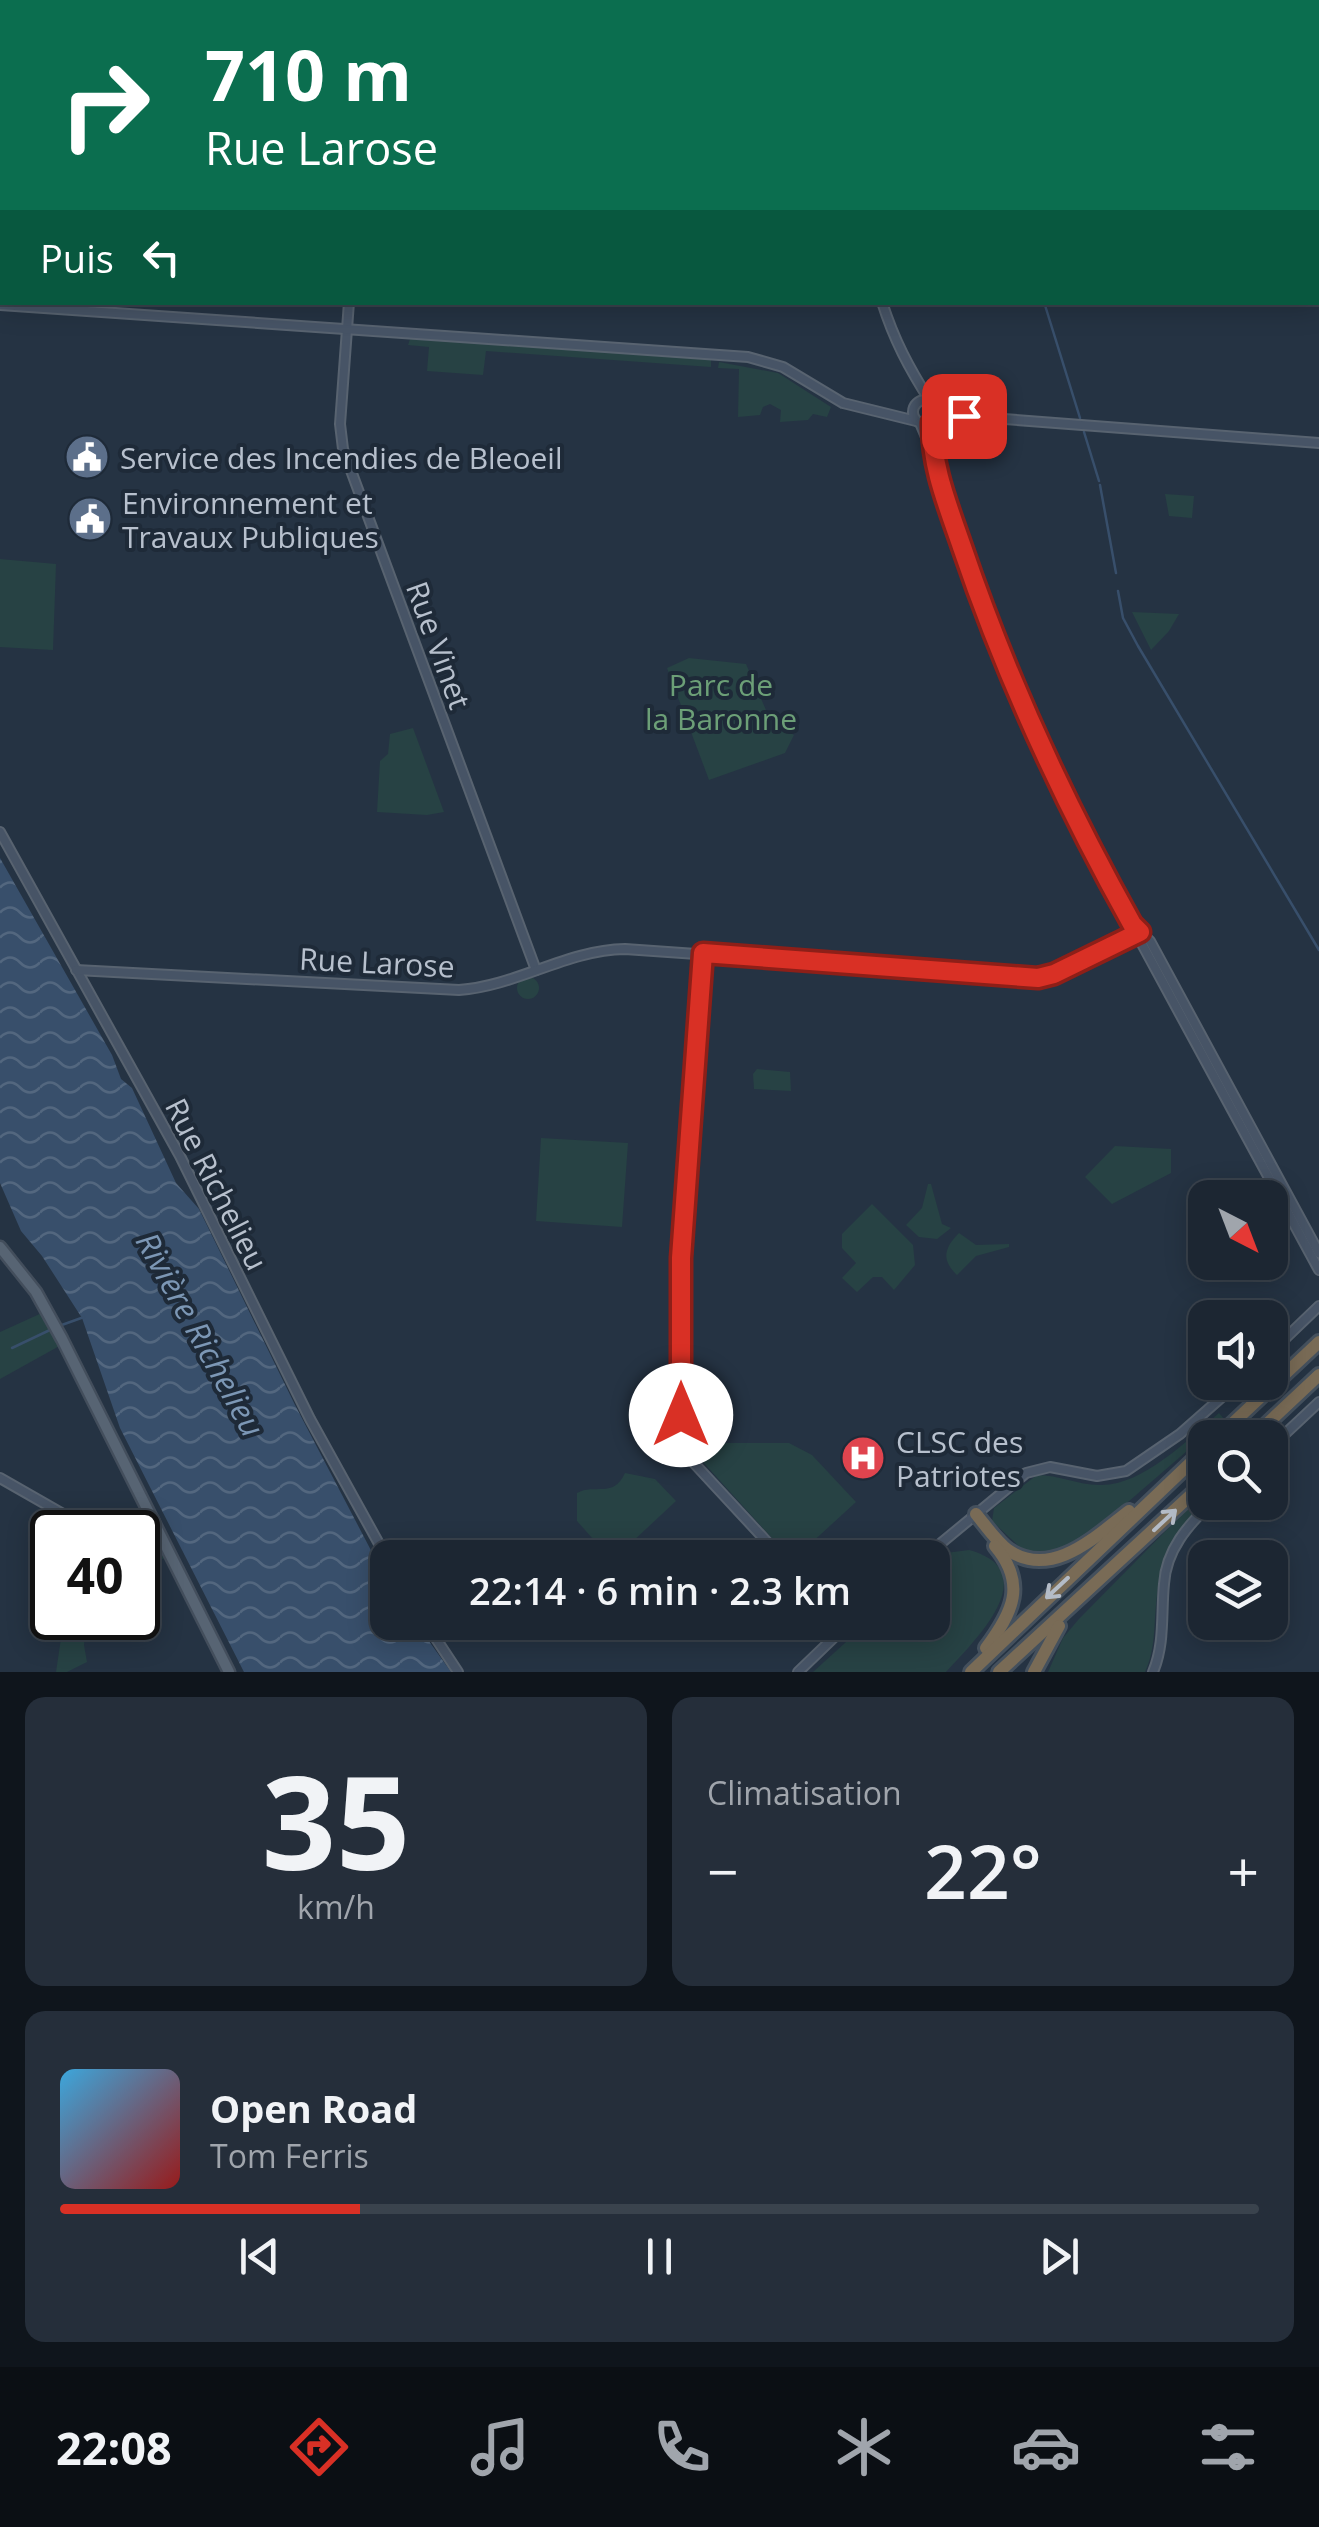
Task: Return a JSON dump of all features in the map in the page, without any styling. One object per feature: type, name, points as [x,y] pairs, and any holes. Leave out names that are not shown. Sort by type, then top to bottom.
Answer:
[{"type":"highway","points":[[1236,1420],[1319,1342]]},
{"type":"highway","points":[[1271,1420],[1319,1374]]},
{"type":"highway","points":[[970,1672],[1188,1465]]},
{"type":"highway","points":[[973,1516],[1011,1552],[1032,1559],[1054,1558],[1087,1542],[1179,1474]]},
{"type":"highway","points":[[1000,1672],[1188,1498]]},
{"type":"highway","points":[[970,1672],[1004,1622],[1014,1587],[1006,1560],[973,1516]]},
{"type":"highway","points":[[1034,1672],[1075,1604]]},
{"type":"main road","points":[[0,1247],[44,1305],[146,1510]]},
{"type":"main road","points":[[160,1537],[229,1672]]},
{"type":"street","points":[[0,305],[754,357],[784,366],[840,402],[918,422],[964,416],[1319,444]]},
{"type":"street","name":"Rue Vinet","points":[[348,305],[340,424],[343,449],[536,970]]},
{"type":"street","points":[[883,305],[895,343],[937,414],[931,449]]},
{"type":"street","points":[[913,378],[918,422],[931,449],[985,614],[1072,812],[1132,924],[1150,941],[1319,1253]]},
{"type":"street","points":[[885,412],[932,403],[964,416]]},
{"type":"street","name":"Rue Richelieu","points":[[0,832],[180,1156],[304,1408],[377,1540]]},
{"type":"street","points":[[1140,932],[1142,944],[1319,1270]]},
{"type":"street","name":"Rue Larose","points":[[76,970],[458,990],[486,986],[604,950],[703,953],[1038,978],[1140,932]]},
{"type":"street","points":[[703,953],[681,1258],[682,1434],[694,1464],[765,1540]]},
{"type":"street","points":[[1288,1336],[1319,1306]]},
{"type":"street","points":[[944,1540],[1019,1478],[1037,1469],[1054,1467],[1096,1476],[1126,1470],[1180,1434],[1219,1400]]},
{"type":"street","points":[[1288,1431],[1319,1402]]},
{"type":"street","points":[[0,1481],[57,1510]]},
{"type":"street","points":[[0,1481],[46,1510]]},
{"type":"street","points":[[1153,1672],[1161,1646],[1167,1566],[1182,1534],[1195,1520]]},
{"type":"street","points":[[437,1640],[458,1672]]},
{"type":"street","points":[[798,1672],[830,1640]]},
{"type":"green space","points":[[411,336],[711,358],[711,367],[486,351],[483,375],[427,371],[429,347],[408,345]]},
{"type":"green space","points":[[719,362],[778,373],[831,407],[827,417],[813,414],[808,420],[780,422],[781,410],[770,404],[763,407],[760,415],[738,417],[739,369],[718,368]]},
{"type":"green space","points":[[1165,494],[1194,496],[1192,518],[1169,516]]},
{"type":"green space","points":[[0,559],[56,564],[53,650],[0,647]]},
{"type":"green space","points":[[1132,612],[1179,614],[1151,650]]},
{"type":"green space","name":"Parc de la Baronne","points":[[689,658],[746,664],[769,717],[794,735],[785,753],[709,780],[667,668]]},
{"type":"green space","points":[[413,728],[444,812],[377,812],[380,761],[388,754],[390,734]]},
{"type":"green space","points":[[528,977],[536,980],[536,996],[528,999],[520,996],[517,988],[520,980]]},
{"type":"green space","points":[[757,1069],[790,1072],[791,1091],[754,1089],[753,1074]]},
{"type":"green space","points":[[541,1138],[628,1143],[622,1227],[536,1221]]},
{"type":"green space","points":[[1115,1146],[1171,1149],[1171,1173],[1112,1204],[1085,1177]]},
{"type":"green space","points":[[928,1184],[942,1224],[951,1228],[937,1239],[919,1237],[906,1225],[922,1208]]},
{"type":"green space","points":[[872,1204],[913,1245],[915,1265],[894,1290],[882,1277],[873,1277],[857,1292],[842,1278],[856,1263],[842,1248],[842,1234]]},
{"type":"green space","points":[[959,1233],[976,1245],[1009,1247],[976,1256],[957,1275],[946,1254]]},
{"type":"green space","points":[[44,1312],[63,1344],[0,1379],[0,1332]]},
{"type":"green space","points":[[1188,1440],[1188,1450],[1106,1521],[1057,1554],[1025,1552],[992,1521],[994,1508],[1037,1475],[1115,1484],[1148,1470]]},
{"type":"green space","points":[[691,1443],[789,1443],[812,1455],[856,1502],[815,1540],[774,1540],[703,1462]]},
{"type":"green space","points":[[625,1473],[655,1479],[676,1501],[634,1540],[594,1540],[577,1521],[577,1493],[609,1488]]},
{"type":"green space","points":[[1188,1508],[1188,1520],[1192,1520],[1173,1542],[1162,1566],[1153,1646],[1145,1672],[1048,1672],[1063,1638]]},
{"type":"green space","points":[[969,1550],[992,1560],[1002,1574],[1003,1590],[986,1626],[946,1672],[813,1672],[848,1640],[950,1640],[950,1552]]},
{"type":"green space","points":[[61,1640],[85,1640],[87,1662],[67,1672],[56,1672]]},
{"type":"water","name":"Rivière Richelieu","points":[[0,858],[112,1055],[121,1079],[132,1088],[176,1183],[199,1209],[370,1548],[370,1640],[428,1640],[451,1672],[244,1672],[120,1428],[82,1318],[21,1231],[0,1183]]},
{"type":"waterway","points":[[1045,305],[1080,418]]},
{"type":"waterway","points":[[1084,432],[1099,481]]},
{"type":"waterway","points":[[1100,485],[1116,573]]},
{"type":"waterway","points":[[1118,591],[1123,618],[1138,646],[1319,950]]},
{"type":"waterway","points":[[59,1326],[84,1317]]},
{"type":"waterway","points":[[12,1348],[52,1329]]},
{"type":"place","name":"Service des Incendies de Bleoeil","points":[[87,457]]},
{"type":"place","name":"Environnement et Travaux Publiques","points":[[90,519]]},
{"type":"place","name":"CLSC des Patriotes","points":[[863,1458]]},
{"type":"route","points":[[681,1415],[681,1258],[703,953],[1038,978],[1140,932],[1132,924],[1072,812],[974,584],[931,449],[932,422],[964,416]]}]
